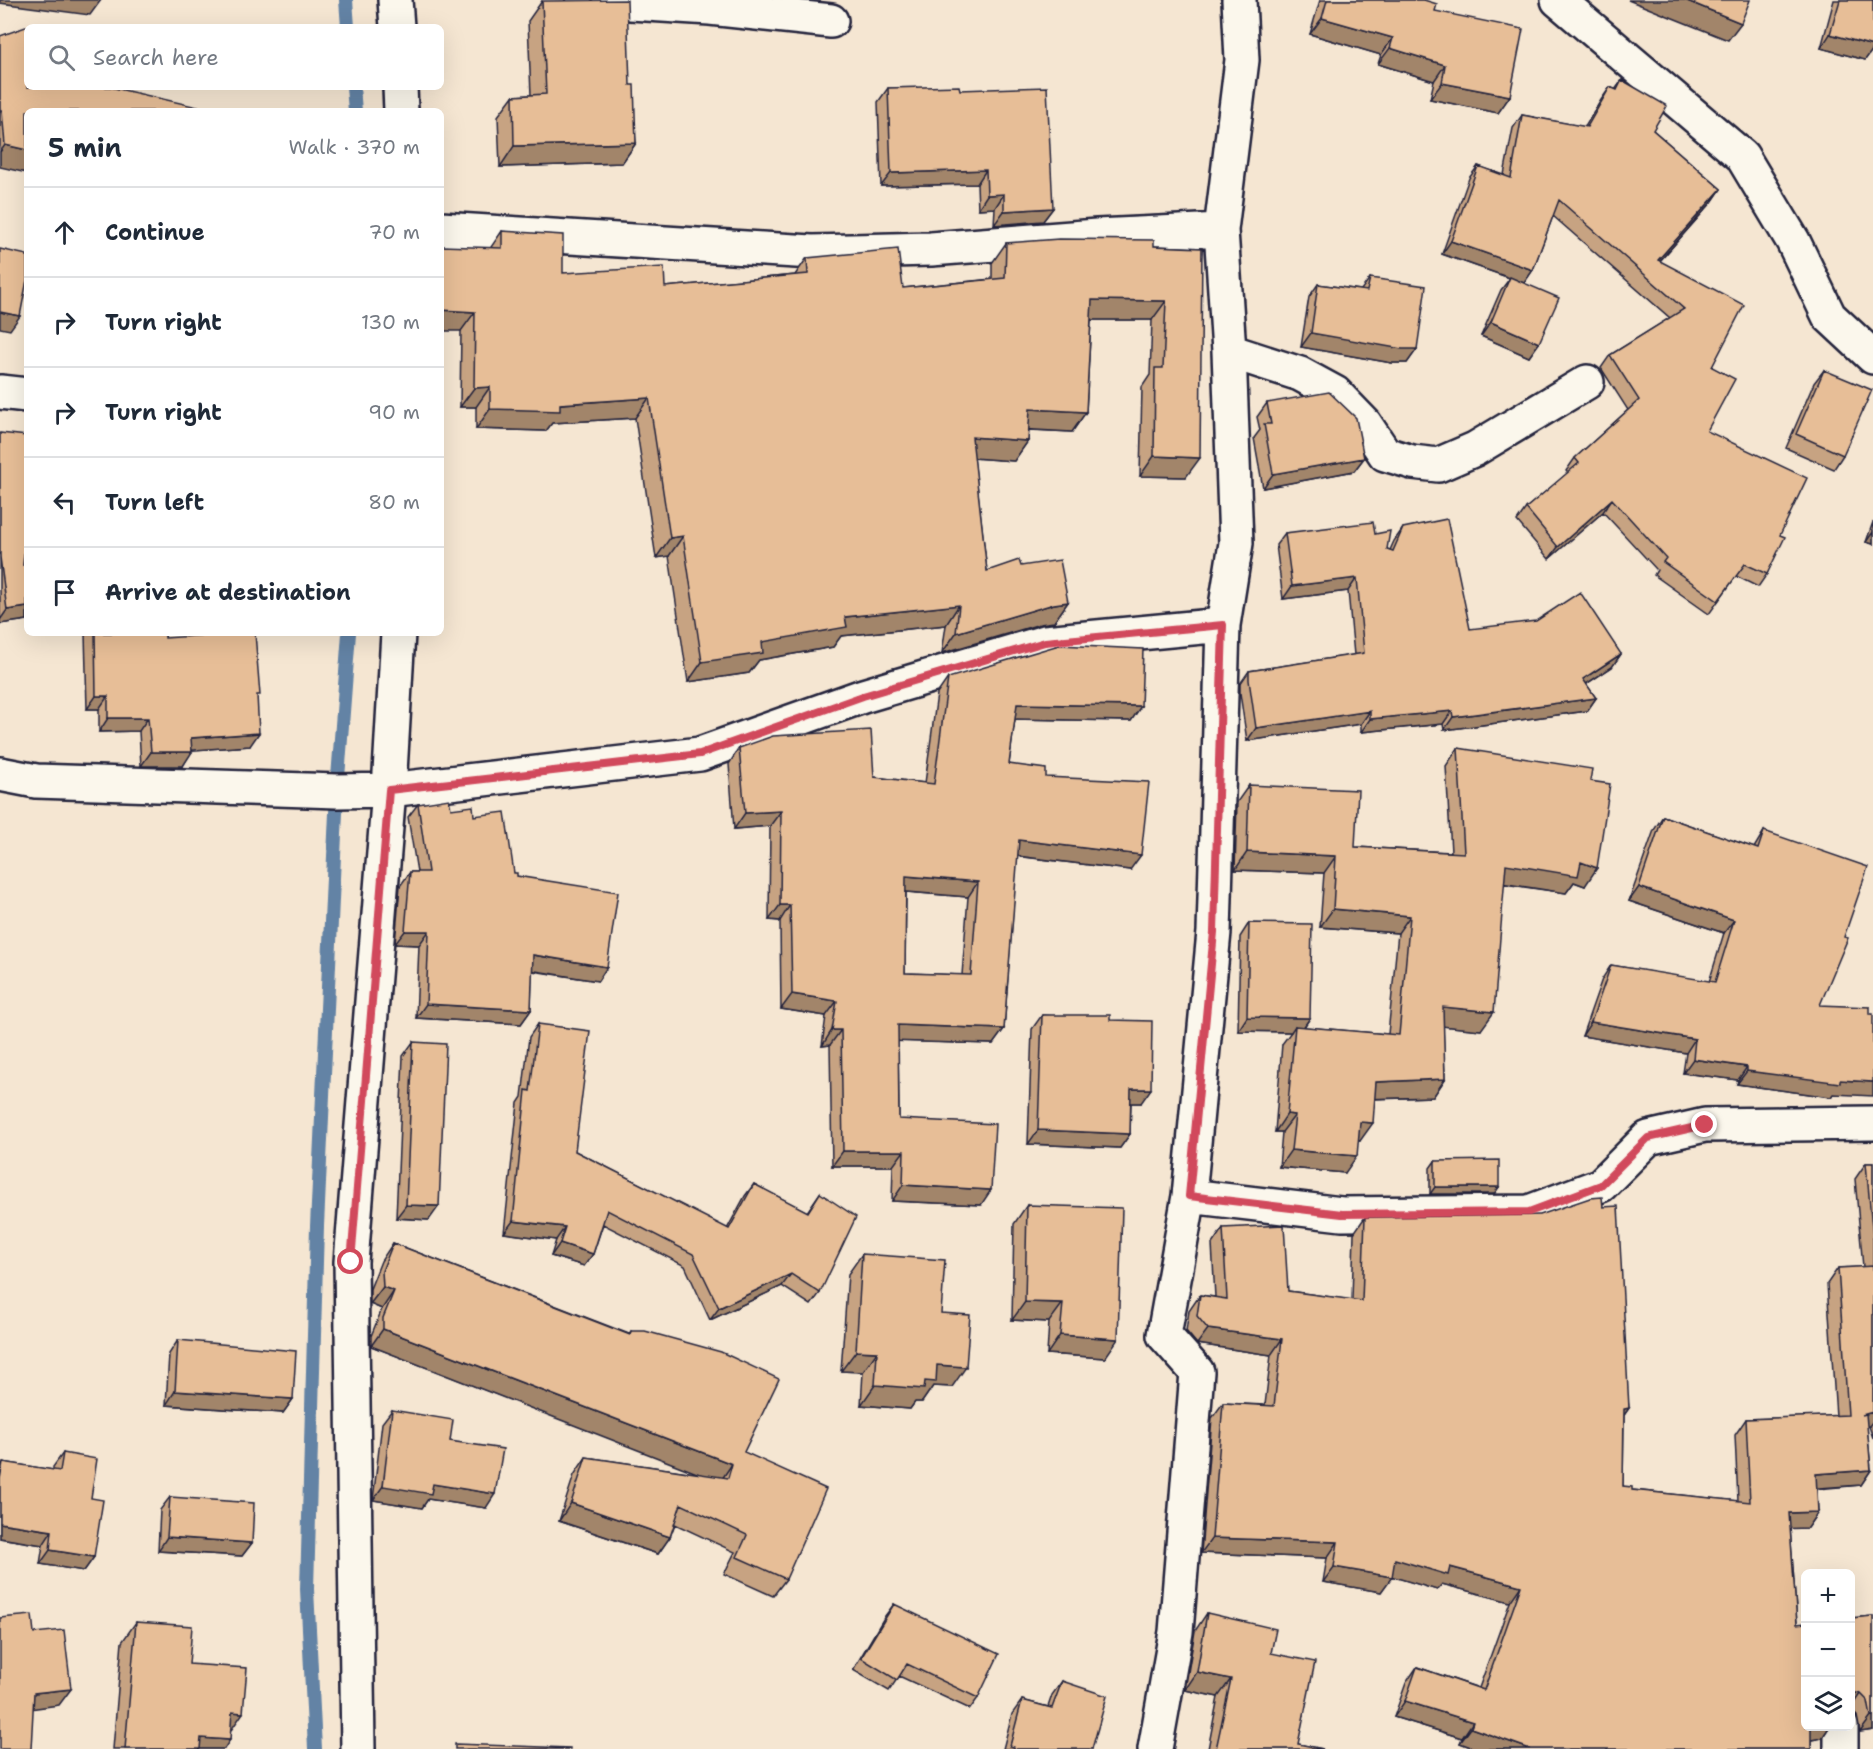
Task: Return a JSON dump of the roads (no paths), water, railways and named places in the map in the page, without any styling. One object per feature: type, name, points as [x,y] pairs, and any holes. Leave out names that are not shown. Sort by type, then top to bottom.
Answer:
[{"type":"street","points":[[395,0],[397,24]]},
{"type":"street","points":[[583,0],[710,8],[831,21]]},
{"type":"street","points":[[1155,1749],[1176,1632],[1197,1371],[1164,1335],[1189,1196],[1214,932],[1223,625],[1236,543],[1229,351],[1221,230],[1242,60],[1239,0]]},
{"type":"street","points":[[1558,0],[1742,156],[1793,241],[1829,316],[1873,357]]},
{"type":"street","points":[[400,90],[401,108]]},
{"type":"street","points":[[444,229],[812,252],[931,249],[1097,236],[1221,230]]},
{"type":"street","points":[[1229,351],[1300,374],[1335,393],[1365,424],[1385,454],[1412,462],[1438,465],[1475,449],[1587,382]]},
{"type":"street","points":[[0,392],[24,395]]},
{"type":"street","points":[[0,774],[36,781],[337,791],[389,790],[700,754],[863,696],[1045,642],[1223,625]]},
{"type":"street","points":[[358,1749],[351,1262],[389,790],[398,636]]},
{"type":"street","points":[[1189,1196],[1342,1214],[1529,1212],[1601,1185],[1648,1138],[1705,1125],[1873,1123]]},
{"type":"street","points":[[1841,1731],[1841,1749]]},
{"type":"waterway","points":[[346,0],[348,24]]},
{"type":"waterway","points":[[353,90],[355,108]]},
{"type":"waterway","points":[[315,1749],[307,1589],[317,1226],[337,791],[349,636]]}]
